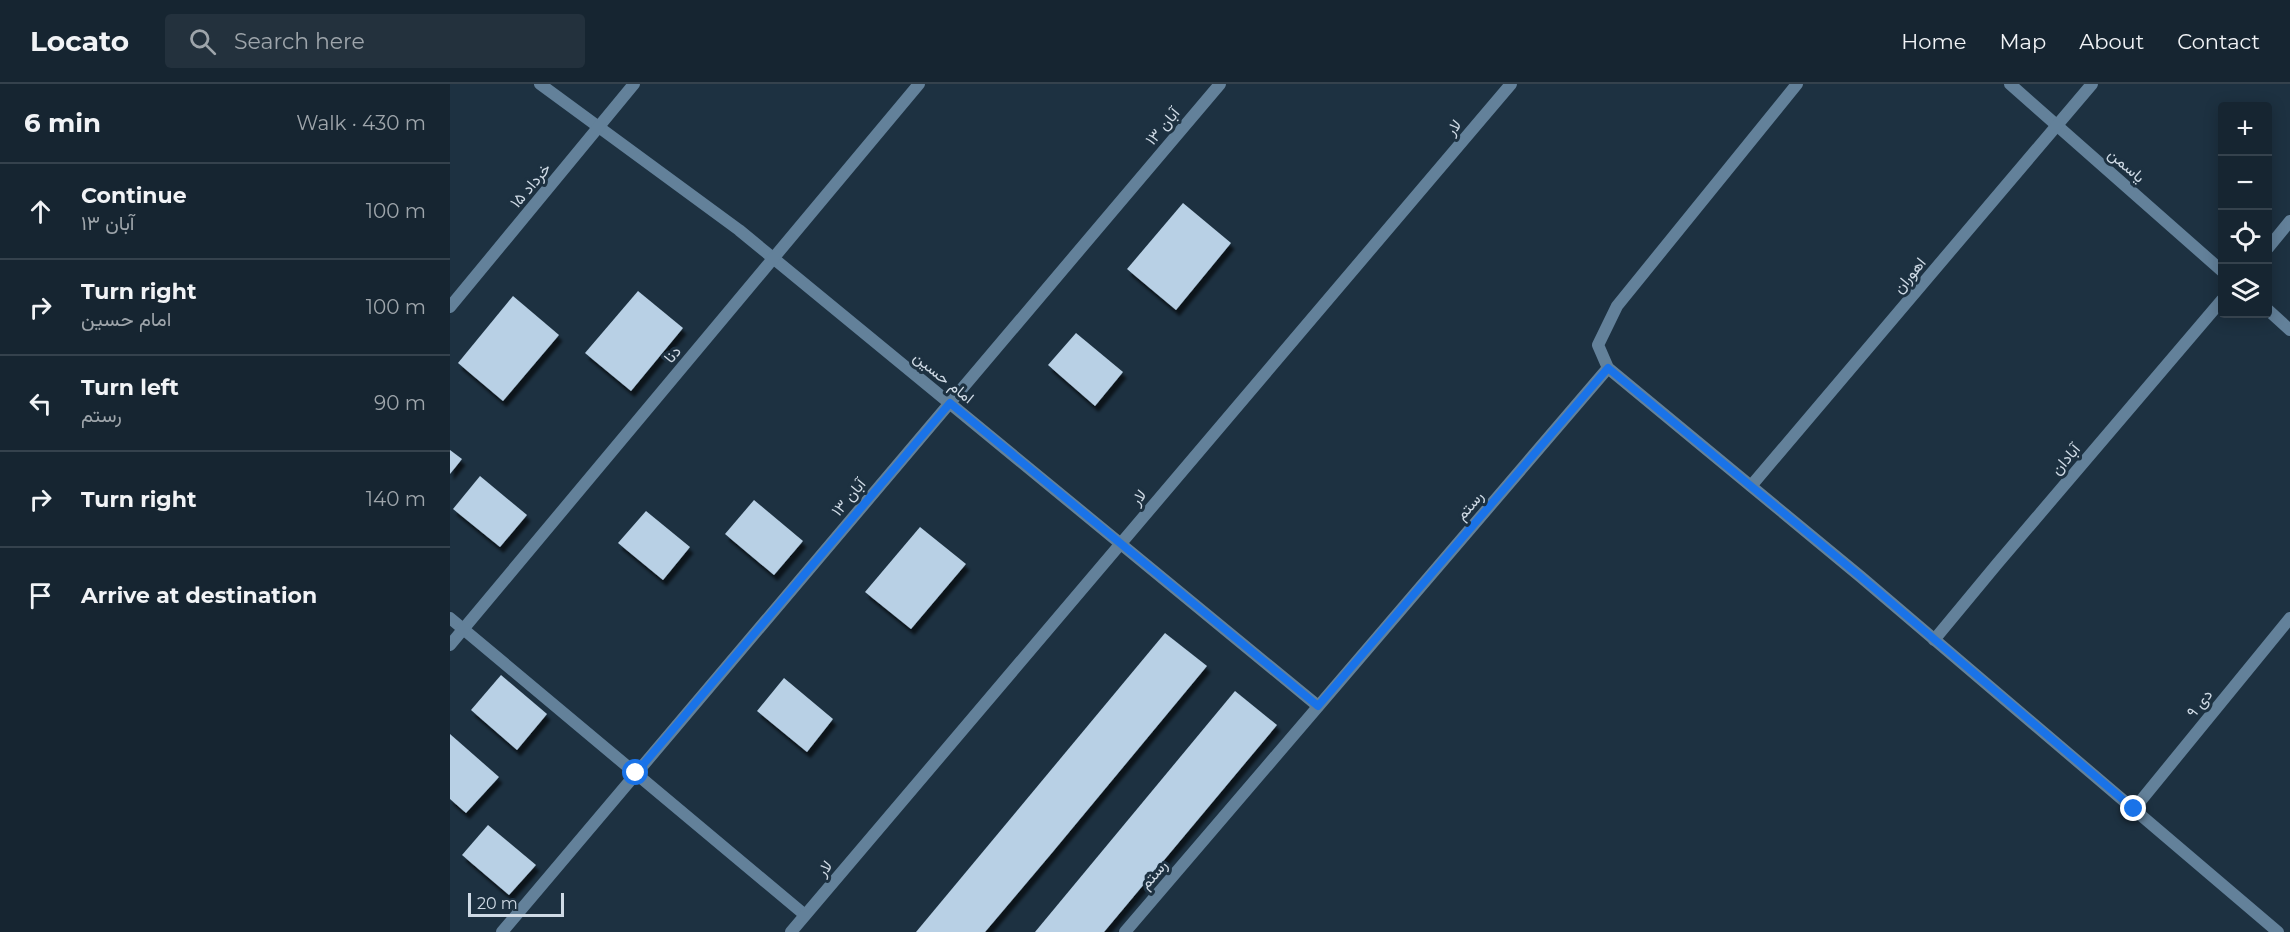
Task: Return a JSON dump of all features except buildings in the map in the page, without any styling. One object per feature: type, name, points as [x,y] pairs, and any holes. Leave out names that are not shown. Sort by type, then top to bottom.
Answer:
[{"type":"street","name":"امام حسین","points":[[540,84],[739,230],[1318,706]]},
{"type":"street","name":"۱۵ خرداد","points":[[450,307],[634,84]]},
{"type":"street","name":"دنا","points":[[450,645],[919,84]]},
{"type":"street","name":"۱۳ آبان","points":[[502,932],[1220,84]]},
{"type":"street","name":"لار","points":[[791,932],[1511,84]]},
{"type":"street","points":[[1797,84],[1617,306],[1598,345],[1608,368],[1752,486],[2278,932]]},
{"type":"street","name":"یاسمن","points":[[2010,84],[2218,267]]},
{"type":"street","name":"اهوران","points":[[1752,486],[2092,84]]},
{"type":"street","points":[[2272,243],[2290,221]]},
{"type":"street","name":"آبادان","points":[[1934,640],[2218,306]]},
{"type":"street","points":[[2272,314],[2290,330]]},
{"type":"street","name":"رستم","points":[[1125,932],[1608,368]]},
{"type":"street","points":[[450,618],[805,915]]},
{"type":"street","name":"۹ دی","points":[[2134,809],[2290,618]]},
{"type":"route","points":[[636,773],[950,403],[1318,706],[1608,368],[1861,577],[2134,809]]}]
